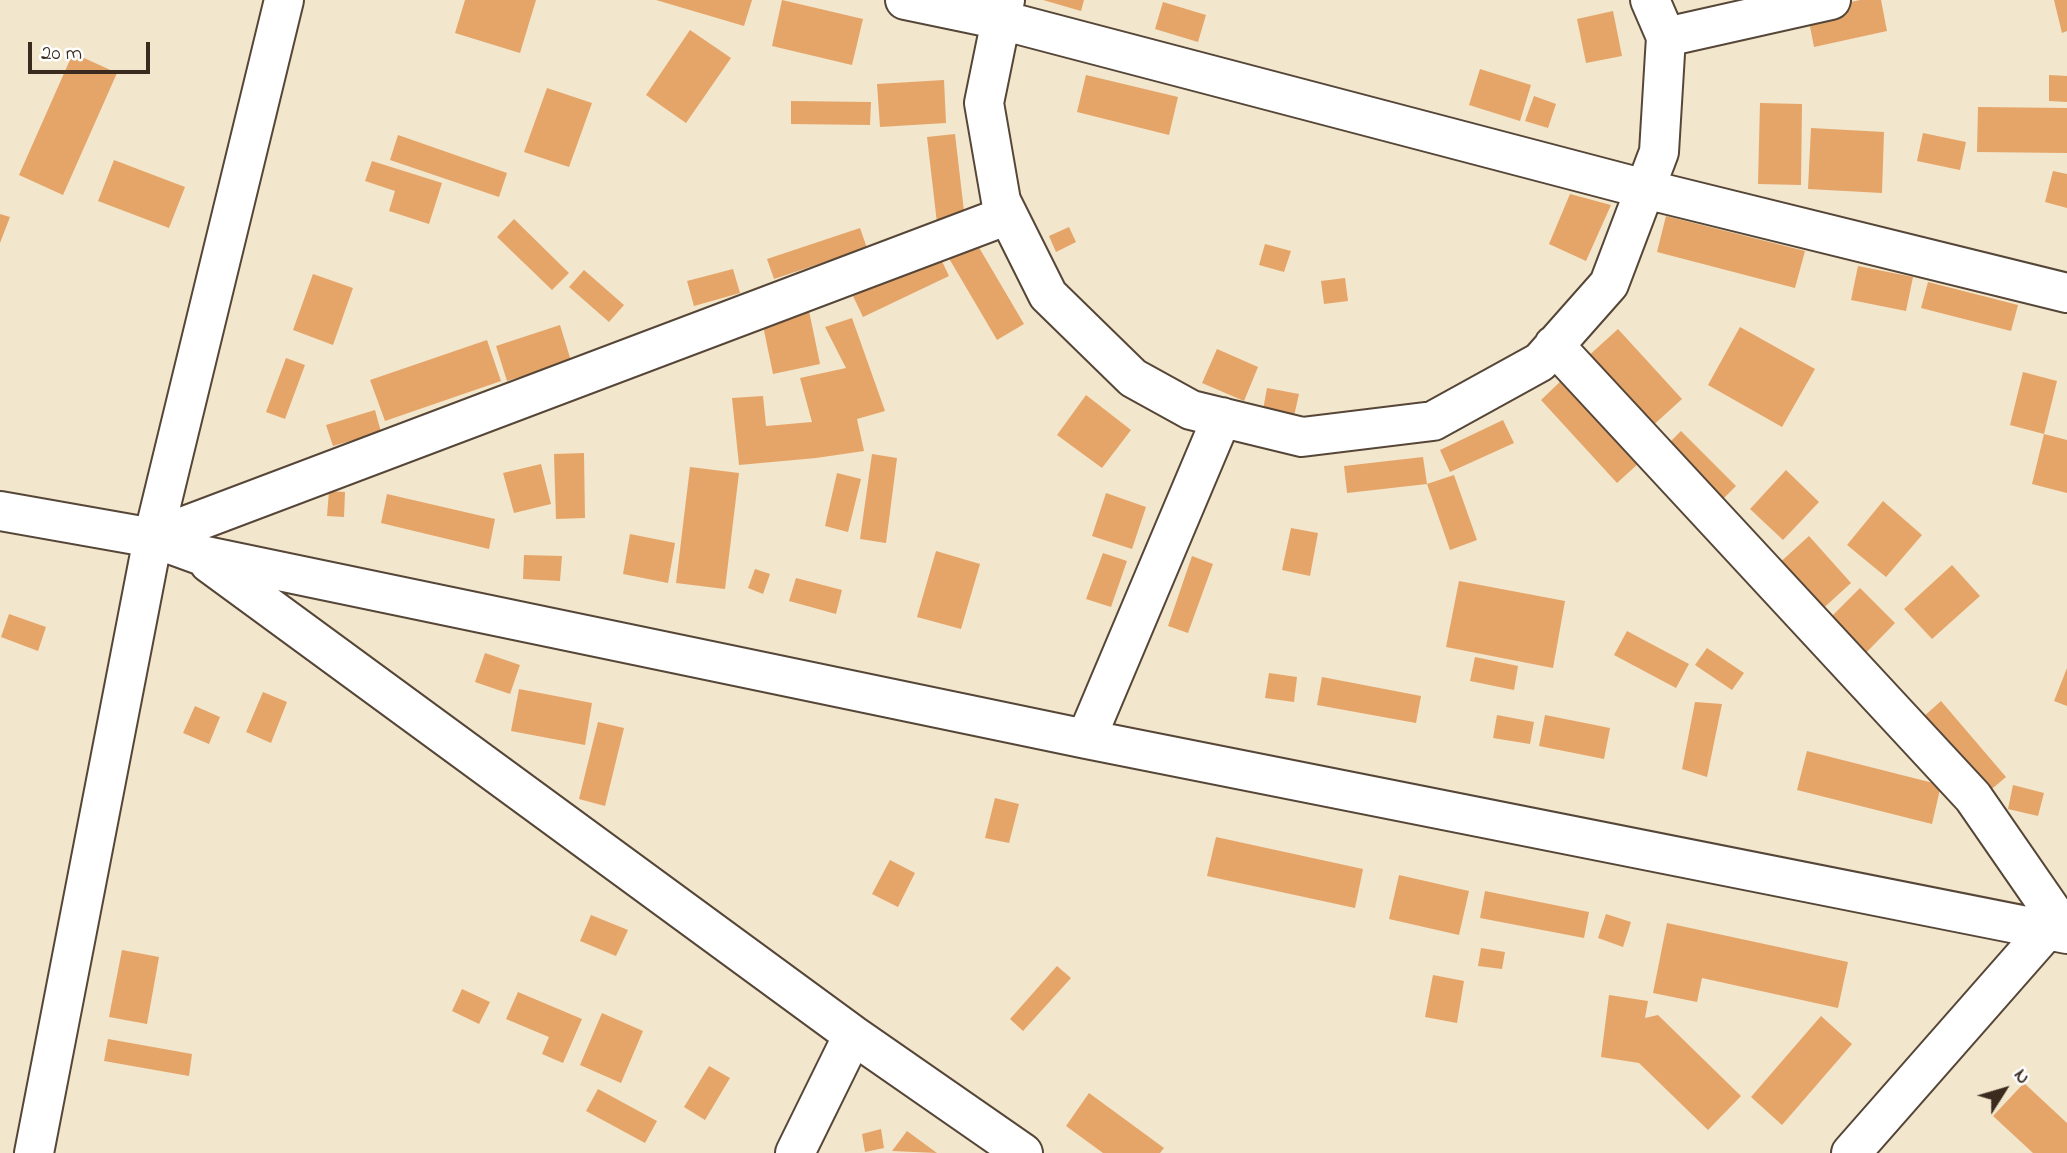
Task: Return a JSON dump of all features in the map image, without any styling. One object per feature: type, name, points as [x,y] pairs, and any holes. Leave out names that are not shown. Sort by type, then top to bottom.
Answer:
[{"type":"street","points":[[34,1153],[153,538],[284,0]]},
{"type":"street","points":[[905,0],[1003,10],[1645,189],[2067,293]]},
{"type":"street","points":[[1003,10],[984,103],[1001,201],[1048,295],[1133,378],[1191,410],[1303,437],[1433,421],[1540,362],[1609,284],[1659,152],[1666,37],[1650,0]]},
{"type":"street","points":[[1666,37],[1830,0]]},
{"type":"street","points":[[153,538],[1008,215]]},
{"type":"street","points":[[1554,345],[1973,797],[2059,916]]},
{"type":"street","points":[[1086,739],[1222,418]]},
{"type":"street","points":[[0,511],[153,538],[197,555],[1086,739],[2059,916]]},
{"type":"street","points":[[197,555],[853,1035],[1023,1153]]},
{"type":"street","points":[[1852,1153],[2059,916]]},
{"type":"street","points":[[795,1153],[853,1035]]},
{"type":"building","points":[[465,0],[536,0],[520,53],[455,33]]},
{"type":"building","points":[[656,0],[752,0],[744,26]]},
{"type":"building","points":[[782,0],[863,19],[852,65],[772,46]]},
{"type":"building","points":[[1043,0],[1084,0],[1081,11]]},
{"type":"building","points":[[1860,0],[1881,0],[1887,31],[1814,47],[1807,11]]},
{"type":"building","points":[[2054,0],[2067,0],[2067,31],[2062,33]]},
{"type":"building","points":[[1163,2],[1206,15],[1198,42],[1155,29]]},
{"type":"building","points":[[1613,11],[1622,56],[1586,63],[1577,19]]},
{"type":"building","points":[[690,30],[731,58],[686,123],[646,95]]},
{"type":"building","points":[[73,53],[117,73],[63,195],[19,175]]},
{"type":"building","points":[[1480,69],[1531,85],[1520,121],[1469,105]]},
{"type":"building","points":[[1086,75],[1178,97],[1169,135],[1077,112]]},
{"type":"building","points":[[2049,75],[2067,76],[2067,102],[2049,101]]},
{"type":"building","points":[[944,80],[946,123],[880,127],[877,84]]},
{"type":"building","points":[[547,88],[592,103],[569,167],[524,152]]},
{"type":"building","points":[[1534,96],[1556,104],[1548,128],[1525,121]]},
{"type":"building","points":[[791,101],[871,102],[870,125],[791,124]]},
{"type":"building","points":[[1760,103],[1802,104],[1801,185],[1758,184]]},
{"type":"building","points":[[1978,107],[2067,108],[2067,153],[1977,152]]},
{"type":"building","points":[[1811,128],[1884,132],[1882,193],[1808,189]]},
{"type":"building","points":[[1923,133],[1966,142],[1960,170],[1917,161]]},
{"type":"building","points":[[955,134],[965,220],[937,223],[927,137]]},
{"type":"building","points":[[398,135],[507,173],[499,197],[390,160]]},
{"type":"building","points":[[114,160],[185,187],[169,228],[98,201]]},
{"type":"building","points":[[372,161],[442,183],[429,224],[389,211],[395,191],[365,181]]},
{"type":"building","points":[[2053,171],[2067,174],[2067,208],[2045,202]]},
{"type":"building","points":[[1570,194],[1611,205],[1586,261],[1549,244]]},
{"type":"building","points":[[0,214],[10,217],[0,243]]},
{"type":"building","points":[[1666,216],[1805,251],[1795,288],[1657,252]]},
{"type":"building","points":[[514,219],[569,273],[552,290],[497,237]]},
{"type":"building","points":[[1069,227],[1076,242],[1056,252],[1049,236]]},
{"type":"building","points":[[860,228],[867,248],[774,279],[767,259]]},
{"type":"building","points":[[974,239],[1024,324],[997,340],[947,255]]},
{"type":"building","points":[[1265,244],[1291,251],[1284,272],[1259,265]]},
{"type":"building","points":[[939,255],[949,276],[863,317],[853,296]]},
{"type":"building","points":[[1858,266],[1913,277],[1906,311],[1851,300]]},
{"type":"building","points":[[733,269],[740,293],[694,306],[687,281]]},
{"type":"building","points":[[584,270],[624,305],[609,322],[569,287]]},
{"type":"building","points":[[313,274],[353,288],[333,345],[293,330]]},
{"type":"building","points":[[1345,278],[1348,301],[1324,304],[1321,281]]},
{"type":"building","points":[[1928,282],[2018,305],[2011,331],[1921,308]]},
{"type":"building","points":[[808,306],[820,364],[773,374],[761,316]]},
{"type":"building","points":[[852,318],[885,411],[857,419],[864,451],[739,465],[732,398],[763,396],[766,426],[812,422],[800,378],[846,368],[825,327]]},
{"type":"building","points":[[560,325],[571,361],[507,381],[496,346]]},
{"type":"building","points":[[1740,327],[1815,369],[1782,427],[1708,385]]},
{"type":"building","points":[[1618,329],[1682,399],[1649,429],[1585,359]]},
{"type":"building","points":[[487,340],[501,381],[385,421],[370,380]]},
{"type":"building","points":[[1217,349],[1258,367],[1244,401],[1202,383]]},
{"type":"building","points":[[286,358],[305,365],[285,419],[266,412]]},
{"type":"building","points":[[2023,372],[2057,381],[2044,434],[2010,425]]},
{"type":"building","points":[[1563,379],[1639,463],[1617,483],[1541,400]]},
{"type":"building","points":[[1267,388],[1299,394],[1294,416],[1263,410]]},
{"type":"building","points":[[1086,395],[1131,430],[1102,468],[1057,435]]},
{"type":"building","points":[[375,410],[381,432],[333,446],[326,425]]},
{"type":"building","points":[[1503,420],[1514,443],[1450,472],[1440,450]]},
{"type":"building","points":[[1681,431],[1736,486],[1716,506],[1661,451]]},
{"type":"building","points":[[2044,434],[2067,440],[2067,493],[2032,484]]},
{"type":"building","points":[[584,453],[585,518],[556,519],[554,454]]},
{"type":"building","points":[[872,454],[897,458],[886,543],[860,539]]},
{"type":"building","points":[[1423,457],[1427,484],[1347,493],[1344,466]]},
{"type":"building","points":[[541,464],[551,504],[514,513],[503,473]]},
{"type":"building","points":[[690,467],[739,473],[725,589],[676,583]]},
{"type":"building","points":[[1786,470],[1819,502],[1783,540],[1750,509]]},
{"type":"building","points":[[837,473],[861,479],[848,532],[825,526]]},
{"type":"building","points":[[1454,475],[1477,540],[1450,550],[1427,484]]},
{"type":"building","points":[[329,491],[345,492],[344,517],[327,516]]},
{"type":"building","points":[[1106,493],[1146,507],[1132,549],[1092,536]]},
{"type":"building","points":[[387,494],[495,519],[489,549],[381,523]]},
{"type":"building","points":[[1883,501],[1922,535],[1886,577],[1847,545]]},
{"type":"building","points":[[1291,528],[1318,533],[1310,576],[1282,570]]},
{"type":"building","points":[[630,534],[675,543],[668,583],[623,574]]},
{"type":"building","points":[[1809,536],[1851,583],[1818,613],[1776,566]]},
{"type":"building","points":[[936,551],[980,564],[961,629],[917,617]]},
{"type":"building","points":[[1103,553],[1127,561],[1111,607],[1086,599]]},
{"type":"building","points":[[524,555],[562,556],[560,581],[523,579]]},
{"type":"building","points":[[1192,556],[1213,564],[1188,633],[1168,626]]},
{"type":"building","points":[[1952,565],[1980,596],[1932,639],[1904,609]]},
{"type":"building","points":[[755,569],[770,574],[763,594],[748,588]]},
{"type":"building","points":[[796,578],[842,590],[836,614],[789,601]]},
{"type":"building","points":[[1459,581],[1565,601],[1553,668],[1446,647]]},
{"type":"building","points":[[1860,588],[1895,623],[1862,657],[1827,621]]},
{"type":"building","points":[[9,614],[46,627],[38,651],[1,637]]},
{"type":"building","points":[[1627,631],[1689,664],[1676,688],[1614,655]]},
{"type":"building","points":[[1707,648],[1744,673],[1732,690],[1695,665]]},
{"type":"building","points":[[485,653],[520,665],[510,694],[475,682]]},
{"type":"building","points":[[1475,657],[1518,666],[1514,690],[1470,681]]},
{"type":"building","points":[[2067,668],[2067,706],[2054,701]]},
{"type":"building","points":[[1269,673],[1297,677],[1294,702],[1265,698]]},
{"type":"building","points":[[1322,677],[1421,696],[1416,723],[1317,705]]},
{"type":"building","points":[[519,689],[592,703],[585,745],[511,731]]},
{"type":"building","points":[[263,692],[287,702],[271,743],[246,732]]},
{"type":"building","points":[[1941,701],[2006,777],[1987,793],[1922,718]]},
{"type":"building","points":[[1695,702],[1722,704],[1707,777],[1682,769]]},
{"type":"building","points":[[195,706],[220,717],[209,744],[183,733]]},
{"type":"building","points":[[1497,715],[1534,722],[1530,744],[1493,738]]},
{"type":"building","points":[[1545,715],[1610,728],[1604,759],[1539,746]]},
{"type":"building","points":[[598,722],[624,728],[605,806],[579,799]]},
{"type":"building","points":[[1807,751],[1941,785],[1932,824],[1797,790]]},
{"type":"building","points":[[2013,785],[2044,793],[2038,816],[2008,809]]},
{"type":"building","points":[[995,798],[1019,804],[1009,843],[985,838]]},
{"type":"building","points":[[1216,837],[1363,869],[1355,908],[1207,876]]},
{"type":"building","points":[[890,860],[915,873],[898,907],[872,894]]},
{"type":"building","points":[[1399,875],[1469,891],[1459,935],[1389,919]]},
{"type":"building","points":[[1485,891],[1589,912],[1584,938],[1480,918]]},
{"type":"building","points":[[1606,914],[1631,922],[1623,947],[1598,938]]},
{"type":"building","points":[[591,915],[628,930],[616,956],[580,941]]},
{"type":"building","points":[[1667,923],[1848,962],[1838,1008],[1702,978],[1697,1002],[1653,993]]},
{"type":"building","points":[[1481,948],[1505,952],[1502,969],[1478,966]]},
{"type":"building","points":[[122,950],[159,957],[147,1024],[109,1017]]},
{"type":"building","points":[[1057,966],[1071,978],[1023,1031],[1010,1019]]},
{"type":"building","points":[[1433,975],[1464,981],[1457,1023],[1425,1017]]},
{"type":"building","points":[[462,989],[490,1002],[479,1024],[452,1011]]},
{"type":"building","points":[[518,992],[582,1019],[563,1063],[542,1054],[549,1037],[506,1019]]},
{"type":"building","points":[[1609,995],[1648,1001],[1645,1018],[1658,1015],[1741,1096],[1708,1130],[1639,1063],[1601,1057]]},
{"type":"building","points":[[602,1013],[643,1031],[621,1083],[580,1065]]},
{"type":"building","points":[[1821,1016],[1852,1044],[1782,1125],[1751,1097]]},
{"type":"building","points":[[108,1039],[192,1054],[189,1076],[104,1061]]},
{"type":"building","points":[[709,1066],[730,1078],[705,1120],[684,1107]]},
{"type":"building","points":[[2024,1083],[2067,1123],[2067,1153],[2033,1153],[1993,1116]]},
{"type":"building","points":[[598,1089],[657,1121],[645,1143],[586,1111]]},
{"type":"building","points":[[1089,1093],[1164,1148],[1160,1153],[1103,1153],[1066,1126]]},
{"type":"building","points":[[881,1129],[884,1148],[865,1152],[862,1134]]},
{"type":"building","points":[[907,1131],[937,1153],[892,1151]]}]
